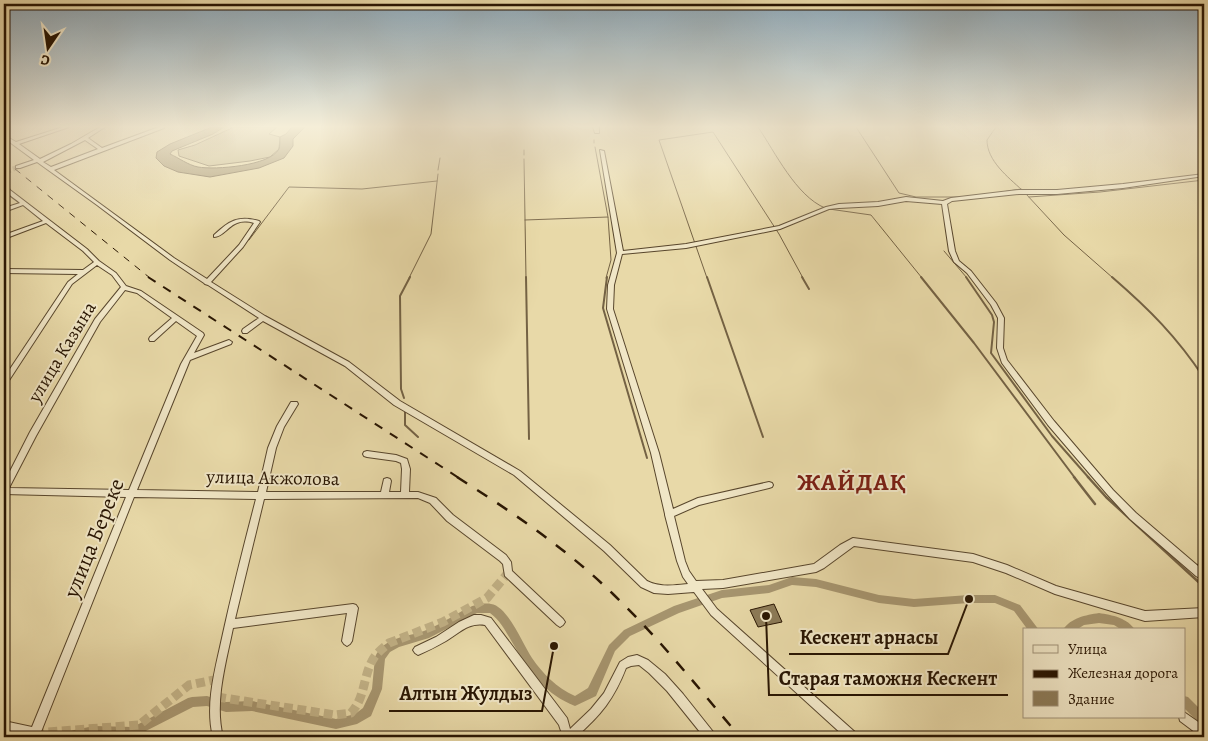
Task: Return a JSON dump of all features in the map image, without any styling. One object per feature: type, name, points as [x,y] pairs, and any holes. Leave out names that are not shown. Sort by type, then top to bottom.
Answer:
[{"type":"street","points":[[18,167],[34,162]]},
{"type":"street","points":[[41,162],[142,239],[207,283],[263,318],[347,364],[397,403],[517,473],[607,548],[644,584],[654,589],[698,590],[816,568],[829,560],[843,547],[853,542],[972,558],[1007,569],[1055,590],[1145,616],[1204,613]]},
{"type":"street","points":[[51,168],[68,162]]},
{"type":"street","points":[[604,162],[620,253],[611,285],[610,309],[655,453],[681,561],[714,612],[852,737]]},
{"type":"street","points":[[620,253],[686,246],[780,227],[828,208],[839,206],[878,204],[906,199],[944,203],[951,200],[1019,192],[1057,192],[1204,176]]},
{"type":"street","points":[[4,185],[8,191],[114,274],[124,287],[135,290],[176,318],[152,339]]},
{"type":"street","points":[[4,210],[24,203]]},
{"type":"street","points":[[944,203],[952,251],[957,262],[969,272],[994,304],[1001,318],[1000,348],[1004,361],[1050,424],[1110,492],[1133,516],[1202,575]]},
{"type":"street","points":[[4,236],[47,220]]},
{"type":"street","points":[[207,283],[241,246],[257,224],[255,221],[235,220],[216,236]]},
{"type":"street","points":[[234,241],[241,246]]},
{"type":"street","points":[[4,383],[60,296],[70,283],[97,262]]},
{"type":"street","points":[[4,271],[83,272]]},
{"type":"street","name":"улица Казына","points":[[4,491],[33,434],[97,321],[124,287]]},
{"type":"street","name":"улица Береке","points":[[4,726],[35,733],[188,358],[202,335],[176,318]]},
{"type":"street","points":[[245,331],[263,318]]},
{"type":"street","points":[[188,358],[229,342]]},
{"type":"street","points":[[218,737],[215,717],[219,679],[229,624],[277,435],[294,404]]},
{"type":"street","points":[[367,454],[404,461],[406,469],[405,494]]},
{"type":"street","points":[[384,495],[387,481]]},
{"type":"street","points":[[670,515],[698,502],[769,485]]},
{"type":"street","name":"улица Акжолова","points":[[4,491],[262,496],[418,495],[433,500],[450,518],[503,558],[507,562],[508,572],[560,622]]},
{"type":"street","points":[[1202,575],[1204,561]]},
{"type":"street","points":[[229,624],[353,608],[347,641]]},
{"type":"street","points":[[418,650],[441,640],[472,620],[488,621],[562,722],[569,737],[596,713],[615,687],[623,665],[634,660],[644,663],[655,673],[710,737]]},
{"type":"street","points":[[1185,718],[1204,732]]},
{"type":"shaded area","points":[[160,162],[184,162],[198,167],[217,168],[242,166],[258,162],[275,162],[259,168],[210,177],[178,172],[164,166]]},
{"type":"shaded area","points":[[196,162],[245,162],[209,166]]},
{"type":"building","points":[[774,604],[782,622],[758,627],[750,610]]},
{"type":"waterway","points":[[438,170],[439,162]]},
{"type":"waterway","points":[[524,162],[525,220]]},
{"type":"waterway","points":[[598,162],[608,217]]},
{"type":"waterway","points":[[667,162],[707,278]]},
{"type":"waterway","points":[[732,162],[779,234],[803,278]]},
{"type":"waterway","points":[[780,162],[805,194],[825,208]]},
{"type":"waterway","points":[[879,162],[899,193],[916,197],[962,197]]},
{"type":"waterway","points":[[994,162],[1021,189]]},
{"type":"waterway","points":[[409,278],[431,234],[438,174]]},
{"type":"waterway","points":[[1029,197],[1100,192],[1204,180]]},
{"type":"waterway","points":[[249,240],[289,187],[362,189],[437,181]]},
{"type":"waterway","points":[[996,193],[1021,189]]},
{"type":"waterway","points":[[1026,194],[1064,235],[1113,278]]},
{"type":"waterway","points":[[829,209],[871,215],[922,278]]},
{"type":"waterway","points":[[525,220],[608,217]]},
{"type":"waterway","points":[[606,278],[611,260],[608,217]]},
{"type":"waterway","points":[[525,220],[526,278]]},
{"type":"waterway","points":[[944,251],[967,278]]},
{"type":"waterway","points":[[404,398],[401,389],[400,296],[410,277]]},
{"type":"waterway","points":[[526,277],[529,439]]},
{"type":"waterway","points":[[607,277],[603,308],[647,458]]},
{"type":"waterway","points":[[707,277],[763,437]]},
{"type":"waterway","points":[[802,277],[809,289]]},
{"type":"waterway","points":[[921,277],[974,343],[1075,478]]},
{"type":"waterway","points":[[966,277],[992,315],[994,322],[991,353],[1052,436],[1089,478]]},
{"type":"waterway","points":[[1112,277],[1162,324],[1204,378]]},
{"type":"waterway","points":[[405,410],[405,425],[418,437]]},
{"type":"waterway","points":[[1074,477],[1095,504]]},
{"type":"waterway","points":[[1088,477],[1106,497],[1204,587]]},
{"type":"waterway","points":[[64,737],[94,731],[134,732],[192,702],[207,701],[226,707],[252,706],[336,724],[357,719],[367,712],[377,689],[380,657],[387,649],[397,643],[426,635],[476,609],[491,608],[501,616],[535,670],[549,685],[575,701],[592,692],[612,648],[627,633],[677,609],[722,594],[769,589],[792,581],[816,583],[879,599],[914,603],[995,599],[1017,608],[1032,628]]},
{"type":"waterway","points":[[1071,628],[1083,621],[1099,618],[1115,621],[1127,628]]},
{"type":"waterway","points":[[1186,703],[1204,720]]},
{"type":"tunnel","points":[[6,172],[18,167]]},
{"type":"tunnel","points":[[217,697],[335,715],[351,713],[359,701],[372,661],[382,649],[389,643],[443,622],[487,598],[508,573]]},
{"type":"tunnel","points":[[35,733],[139,725],[189,685],[219,679]]},
{"type":"railway","points":[[6,162],[150,278]]},
{"type":"railway","points":[[148,277],[459,478]]},
{"type":"railway","points":[[457,477],[538,532],[596,578],[631,612],[679,664],[740,737]]},
{"type":"place","name":"Кескент арнасы","points":[[969,599]]},
{"type":"place","name":"Старая таможня Кескент","points":[[766,616]]},
{"type":"place","name":"Алтын Жулдыз","points":[[554,646]]},
{"type":"district","name":"ЖАЙДАҚ","points":[[852,482]]}]
